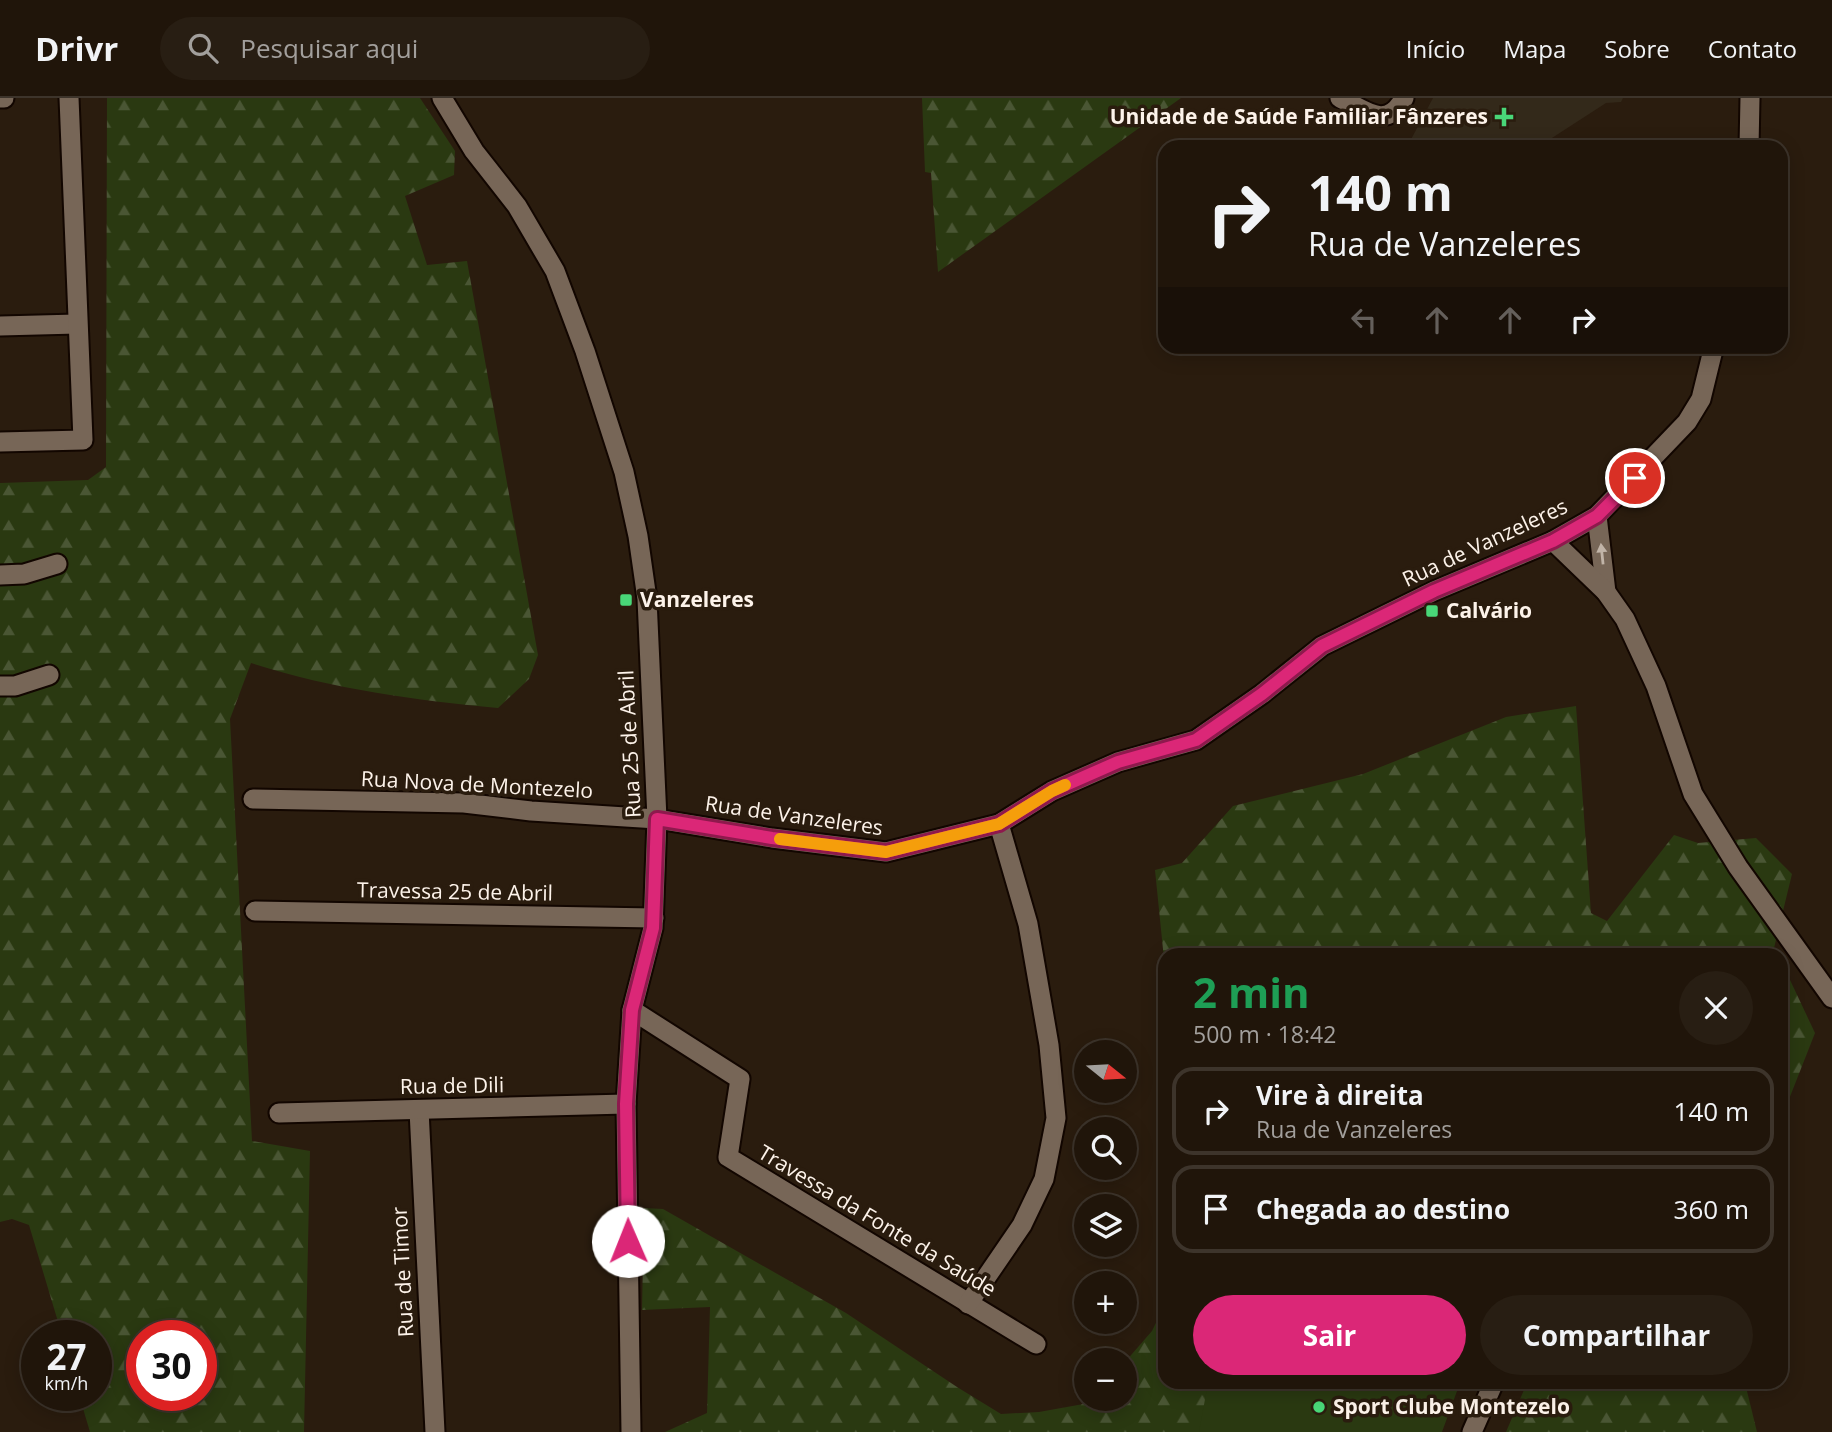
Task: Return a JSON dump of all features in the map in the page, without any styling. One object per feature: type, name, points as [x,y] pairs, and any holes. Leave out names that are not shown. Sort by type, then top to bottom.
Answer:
[{"type":"street","points":[[0,442],[83,440],[69,98]]},
{"type":"street","name":"Rua 25 de Abril","points":[[442,98],[474,151],[517,206],[555,271],[585,351],[624,472],[638,536],[647,600],[657,819],[653,928],[632,1010],[626,1104],[631,1432]]},
{"type":"street","points":[[1340,98],[1377,116],[1388,116],[1397,112],[1404,98]]},
{"type":"street","points":[[1748,140],[1749,98]]},
{"type":"street","points":[[0,326],[77,324]]},
{"type":"street","name":"Rua de Vanzeleres","points":[[657,819],[772,838],[886,852],[999,824],[1052,791],[1118,762],[1196,740],[1262,694],[1322,646],[1434,591],[1553,541],[1597,516],[1687,422],[1701,398],[1712,354]]},
{"type":"street","points":[[1597,516],[1606,592]]},
{"type":"street","points":[[1553,541],[1606,592],[1625,619],[1656,686],[1693,794],[1738,867],[1832,998]]},
{"type":"street","points":[[0,575],[24,574],[57,564]]},
{"type":"street","points":[[0,686],[15,685],[49,675]]},
{"type":"street","name":"Rua Nova de Montezelo","points":[[253,799],[464,803],[531,811],[657,819]]},
{"type":"street","points":[[968,1304],[1022,1225],[1044,1179],[1056,1118],[1049,1045],[1028,924],[999,824]]},
{"type":"street","name":"Travessa 25 de Abril","points":[[255,911],[654,918]]},
{"type":"street","name":"Travessa da Fonte da Saúde","points":[[632,1010],[740,1079],[729,1157],[1036,1343]]},
{"type":"street","name":"Rua de Dili","points":[[279,1113],[626,1104]]},
{"type":"street","name":"Rua de Timor","points":[[419,1110],[435,1432]]},
{"type":"street","points":[[1472,1432],[1491,1389]]},
{"type":"shaded area","name":"Unidade de Saúde Familiar Fânzeres","points":[[1433,98],[1623,98],[1621,102],[1606,103],[1549,140],[1411,140]]},
{"type":"green space","points":[[107,98],[420,98],[455,151],[454,175],[405,196],[427,265],[467,261],[538,655],[529,679],[498,708],[373,692],[312,680],[251,663],[230,719],[252,1141],[310,1151],[304,1432],[90,1432],[84,1411],[112,1411],[112,1320],[58,1320],[29,1225],[12,1219],[0,1222],[0,483],[88,480],[106,467]]},
{"type":"green space","points":[[922,98],[1181,98],[938,272],[931,173],[925,172]]},
{"type":"green space","points":[[1576,706],[1591,913],[1607,921],[1674,835],[1698,843],[1756,838],[1792,874],[1774,948],[1163,948],[1155,870],[1182,863],[1233,806],[1363,774],[1506,717]]},
{"type":"green space","points":[[1788,976],[1815,1033],[1788,1102]]},
{"type":"green space","points":[[644,1208],[663,1209],[846,1313],[1001,1414],[1039,1412],[1074,1406],[1074,1411],[1137,1411],[1137,1348],[1152,1331],[1158,1319],[1158,1389],[1225,1389],[1214,1432],[665,1432],[707,1413],[710,1307],[642,1310]]},
{"type":"green space","name":"Sport Clube Montezelo","points":[[1207,1389],[1458,1389],[1442,1432],[1199,1432]]},
{"type":"green space","points":[[1524,1389],[1746,1389],[1757,1432],[1506,1432]]},
{"type":"slow traffic","points":[[780,839],[886,852],[999,824],[1065,785]]},
{"type":"place","name":"Unidade de Saúde Familiar Fânzeres","points":[[1504,117]]},
{"type":"place","name":"Vanzeleres","points":[[626,600]]},
{"type":"place","name":"Calvário","points":[[1432,611]]},
{"type":"place","name":"Sport Clube Montezelo","points":[[1319,1407]]},
{"type":"route","points":[[628,1241],[626,1104],[632,1010],[653,928],[657,819],[772,838],[886,852],[999,824],[1052,791],[1118,762],[1196,740],[1262,694],[1322,646],[1434,591],[1553,541],[1597,516],[1635,478]]}]
